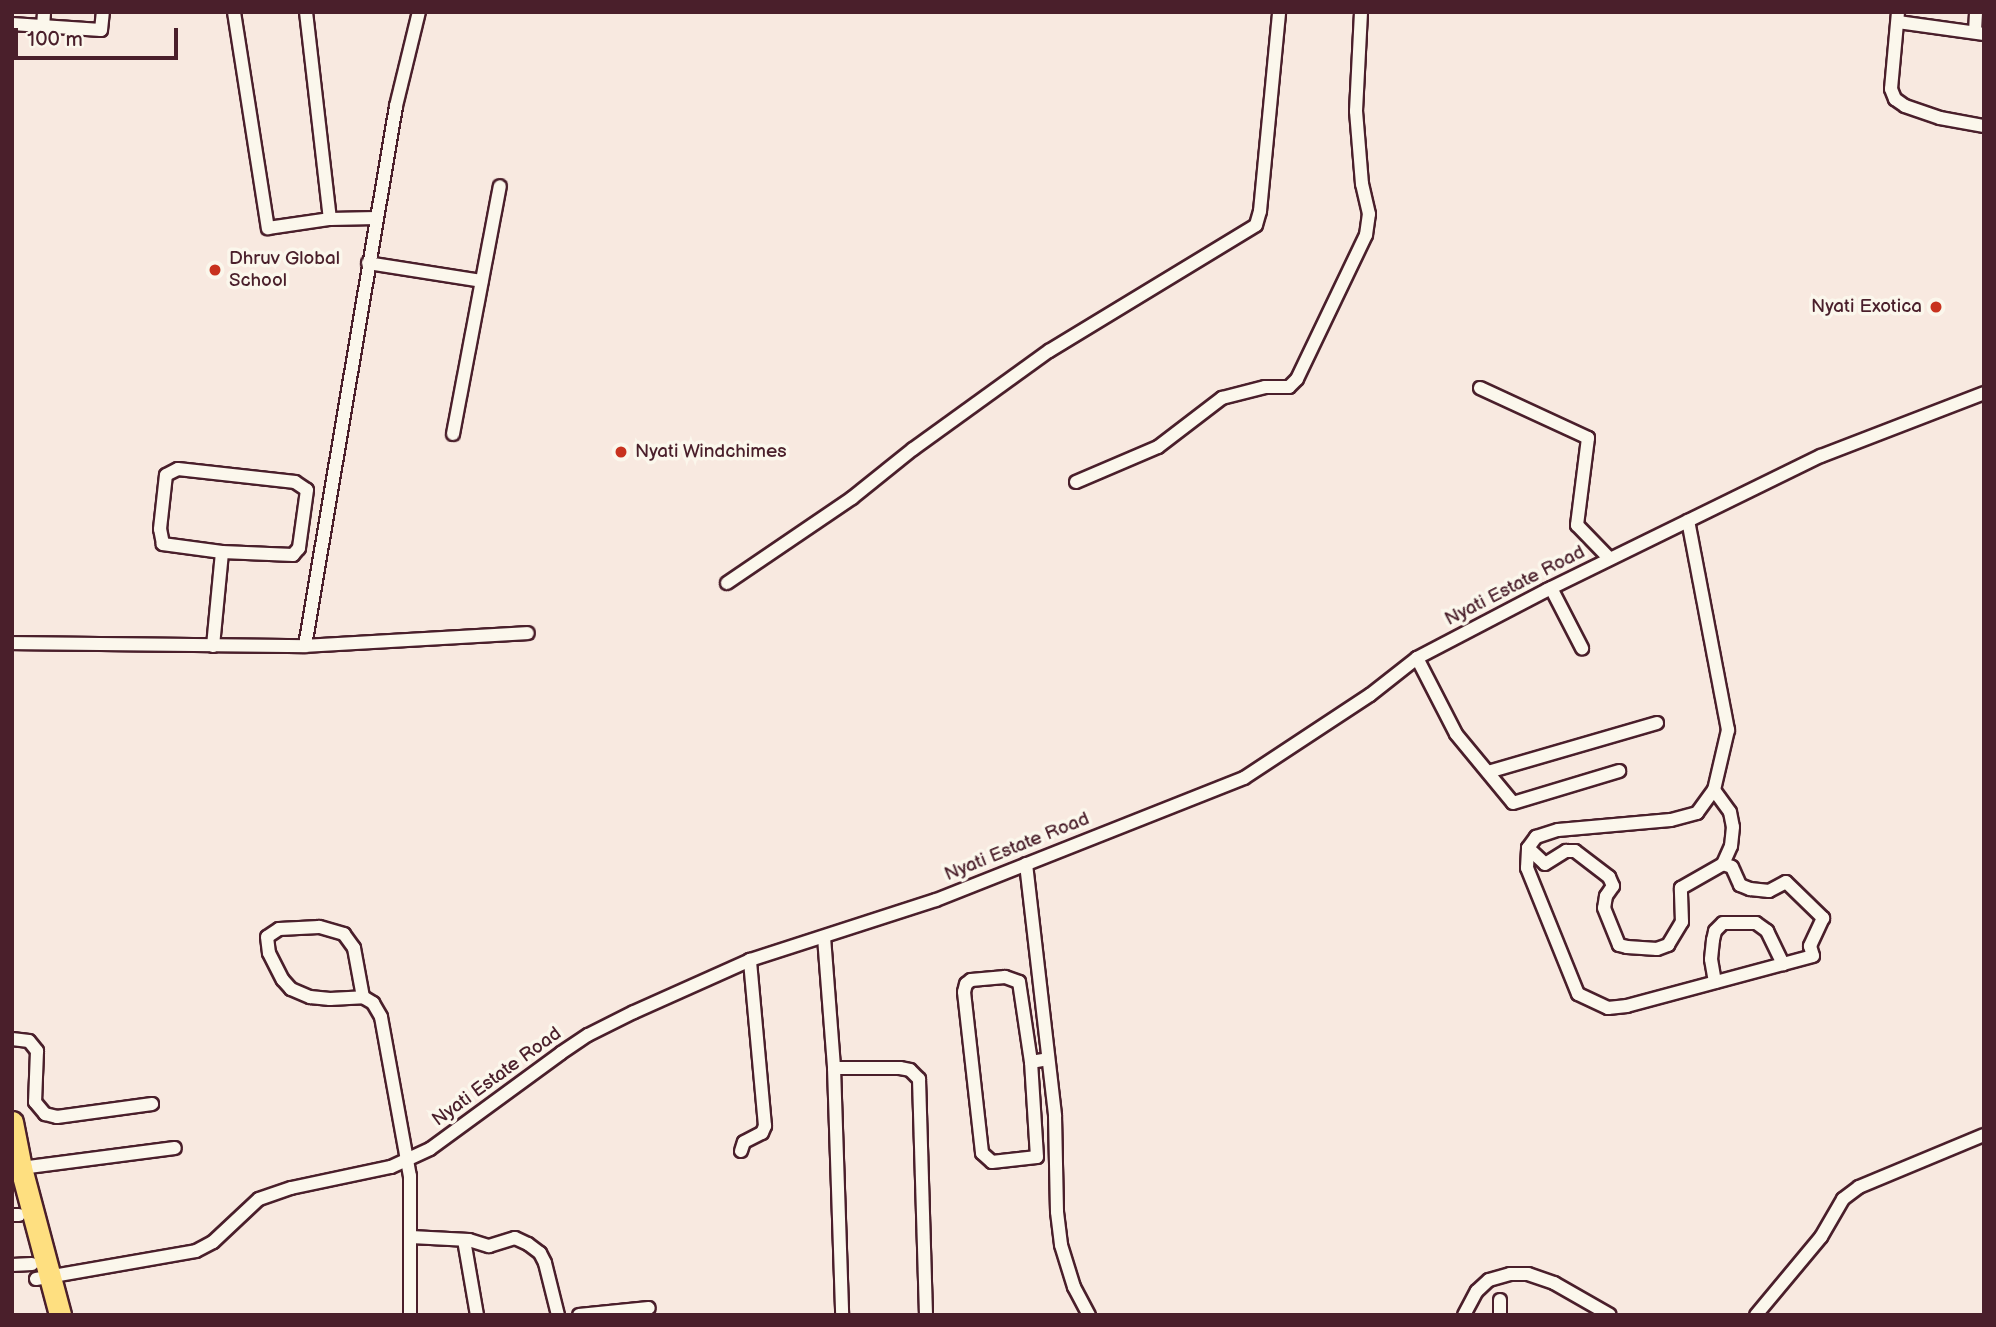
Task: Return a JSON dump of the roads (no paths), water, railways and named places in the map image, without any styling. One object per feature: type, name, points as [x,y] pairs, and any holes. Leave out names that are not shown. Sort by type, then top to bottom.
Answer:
[{"type":"highway","points":[[12,1122],[16,1215],[47,1315]]},
{"type":"highway","points":[[16,1176],[33,1271],[60,1315]]},
{"type":"street","points":[[43,27],[44,12]]},
{"type":"street","points":[[12,24],[101,30],[103,12]]},
{"type":"street","points":[[234,12],[268,228],[330,219],[376,218]]},
{"type":"street","points":[[306,12],[330,219]]},
{"type":"street","points":[[305,646],[401,78],[419,12]]},
{"type":"street","points":[[727,583],[852,498],[913,449],[1049,351],[1255,225],[1260,211],[1279,12]]},
{"type":"street","points":[[1076,482],[1157,447],[1222,398],[1265,387],[1289,387],[1297,379],[1366,234],[1369,214],[1362,184],[1356,111],[1362,12]]},
{"type":"street","points":[[1976,12],[1979,33],[1898,17],[1891,89],[1895,99],[1905,106],[1940,118],[1984,126]]},
{"type":"street","points":[[453,434],[500,186]]},
{"type":"street","points":[[368,262],[482,281]]},
{"type":"street","points":[[1480,388],[1588,438],[1577,525],[1610,559]]},
{"type":"street","name":"Nyati Estate Road","points":[[33,1271],[196,1251],[213,1242],[258,1199],[406,1160],[446,1139],[588,1035],[750,960],[936,900],[1244,778],[1370,695],[1417,658],[1551,588],[1821,456],[1984,393]]},
{"type":"street","points":[[172,471],[295,482],[307,490],[299,548],[293,555],[222,552],[163,544],[160,538],[164,481],[172,471]]},
{"type":"street","points":[[1688,521],[1728,730],[1714,790],[1697,813],[1671,820],[1558,830],[1536,837],[1528,848],[1527,868],[1578,994],[1608,1008],[1627,1006],[1813,956],[1810,946],[1823,918],[1820,912],[1786,882],[1760,892],[1740,884],[1732,867],[1723,864]]},
{"type":"street","points":[[213,646],[222,552]]},
{"type":"street","points":[[1551,588],[1582,648]]},
{"type":"street","points":[[12,643],[305,646],[528,633]]},
{"type":"street","points":[[1417,658],[1456,734],[1513,803],[1619,771]]},
{"type":"street","points":[[1488,772],[1657,723]]},
{"type":"street","points":[[1528,848],[1545,864],[1566,852],[1575,851],[1609,877],[1613,886],[1606,896],[1604,908],[1619,945],[1657,949],[1668,945],[1682,922],[1681,888],[1723,864],[1731,846],[1733,827],[1730,812],[1714,790]]},
{"type":"street","points":[[1026,864],[1055,1116],[1057,1212],[1061,1245],[1074,1287],[1089,1315]]},
{"type":"street","points":[[1715,982],[1711,958],[1713,940],[1715,931],[1723,923],[1756,923],[1767,932],[1783,964]]},
{"type":"street","points":[[363,997],[356,956],[344,934],[319,927],[279,929],[267,937],[269,953],[283,980],[291,989],[310,997],[363,997],[373,1003],[381,1017],[411,1184],[410,1315]]},
{"type":"street","points":[[824,937],[834,1068],[842,1315]]},
{"type":"street","points":[[741,1151],[744,1142],[762,1133],[765,1126],[750,960]]},
{"type":"street","points":[[1005,977],[1019,982],[1031,1062],[1037,1157],[992,1162],[982,1153],[964,992],[966,984],[971,980],[1005,977]]},
{"type":"street","points":[[12,1039],[29,1041],[37,1051],[35,1102],[45,1114],[57,1118],[152,1104]]},
{"type":"street","points":[[1031,1062],[1048,1059]]},
{"type":"street","points":[[834,1068],[900,1068],[910,1070],[919,1079],[926,1315]]},
{"type":"street","points":[[1756,1315],[1821,1237],[1843,1199],[1859,1187],[1984,1135]]},
{"type":"street","points":[[16,1176],[175,1148]]},
{"type":"street","points":[[411,1237],[464,1240],[489,1245],[515,1238],[540,1252],[558,1315]]},
{"type":"street","points":[[464,1240],[477,1315]]},
{"type":"street","points":[[1464,1315],[1477,1291],[1489,1280],[1519,1274],[1554,1283],[1610,1315]]},
{"type":"street","points":[[1500,1300],[1500,1315]]},
{"type":"street","points":[[579,1315],[649,1308]]},
{"type":"place","name":"Dhruv Global School","points":[[215,270]]},
{"type":"place","name":"Nyati Exotica","points":[[1936,307]]},
{"type":"place","name":"Nyati Windchimes","points":[[621,452]]}]
